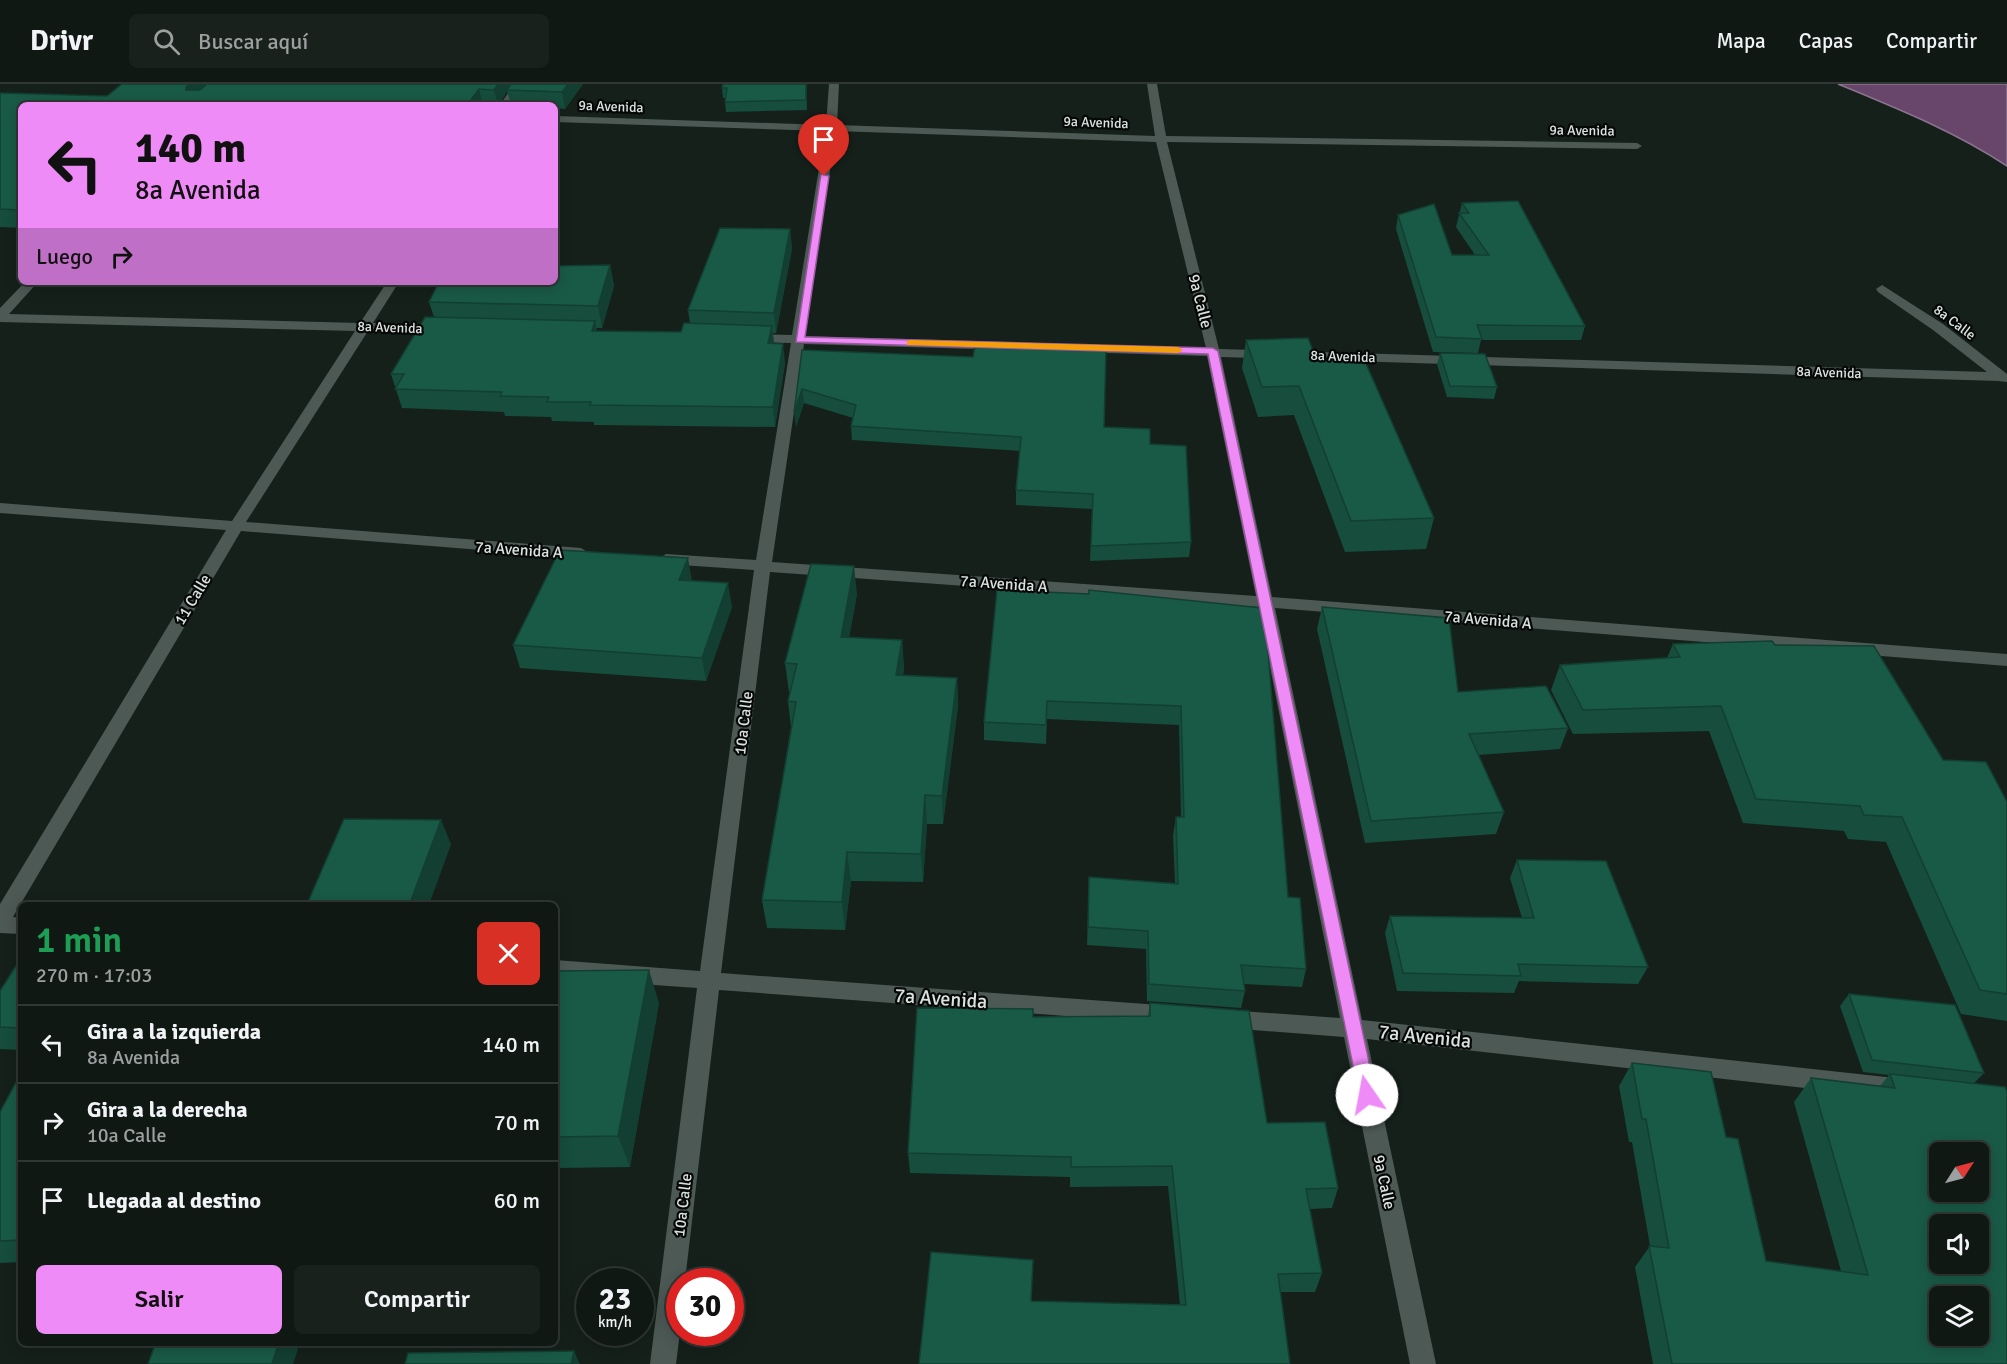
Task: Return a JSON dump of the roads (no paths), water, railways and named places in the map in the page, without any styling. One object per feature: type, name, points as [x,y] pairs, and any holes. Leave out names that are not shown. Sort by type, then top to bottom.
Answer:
[{"type":"street","points":[[507,102],[519,84]]},
{"type":"street","name":"10a Calle","points":[[663,1364],[709,981],[764,566],[831,129],[834,84]]},
{"type":"street","name":"9a Calle","points":[[1152,84],[1161,139],[1213,351],[1423,1364]]},
{"type":"street","name":"9a Avenida","points":[[558,119],[1161,139],[1637,146]]},
{"type":"street","points":[[0,317],[29,285]]},
{"type":"street","name":"11 Calle","points":[[0,923],[235,528],[391,285]]},
{"type":"street","name":"8a Calle","points":[[1882,289],[1938,327],[2005,380]]},
{"type":"street","name":"8a Avenida","points":[[0,317],[459,329]]},
{"type":"street","name":"8a Avenida","points":[[741,338],[1213,351],[2005,380]]},
{"type":"street","name":"7a Avenida A","points":[[0,508],[235,528],[599,554]]},
{"type":"street","name":"7a Avenida A","points":[[646,558],[1265,602],[2007,660]]},
{"type":"street","points":[[0,923],[18,926]]},
{"type":"street","name":"7a Avenida","points":[[558,969],[1353,1028],[1924,1091]]}]
